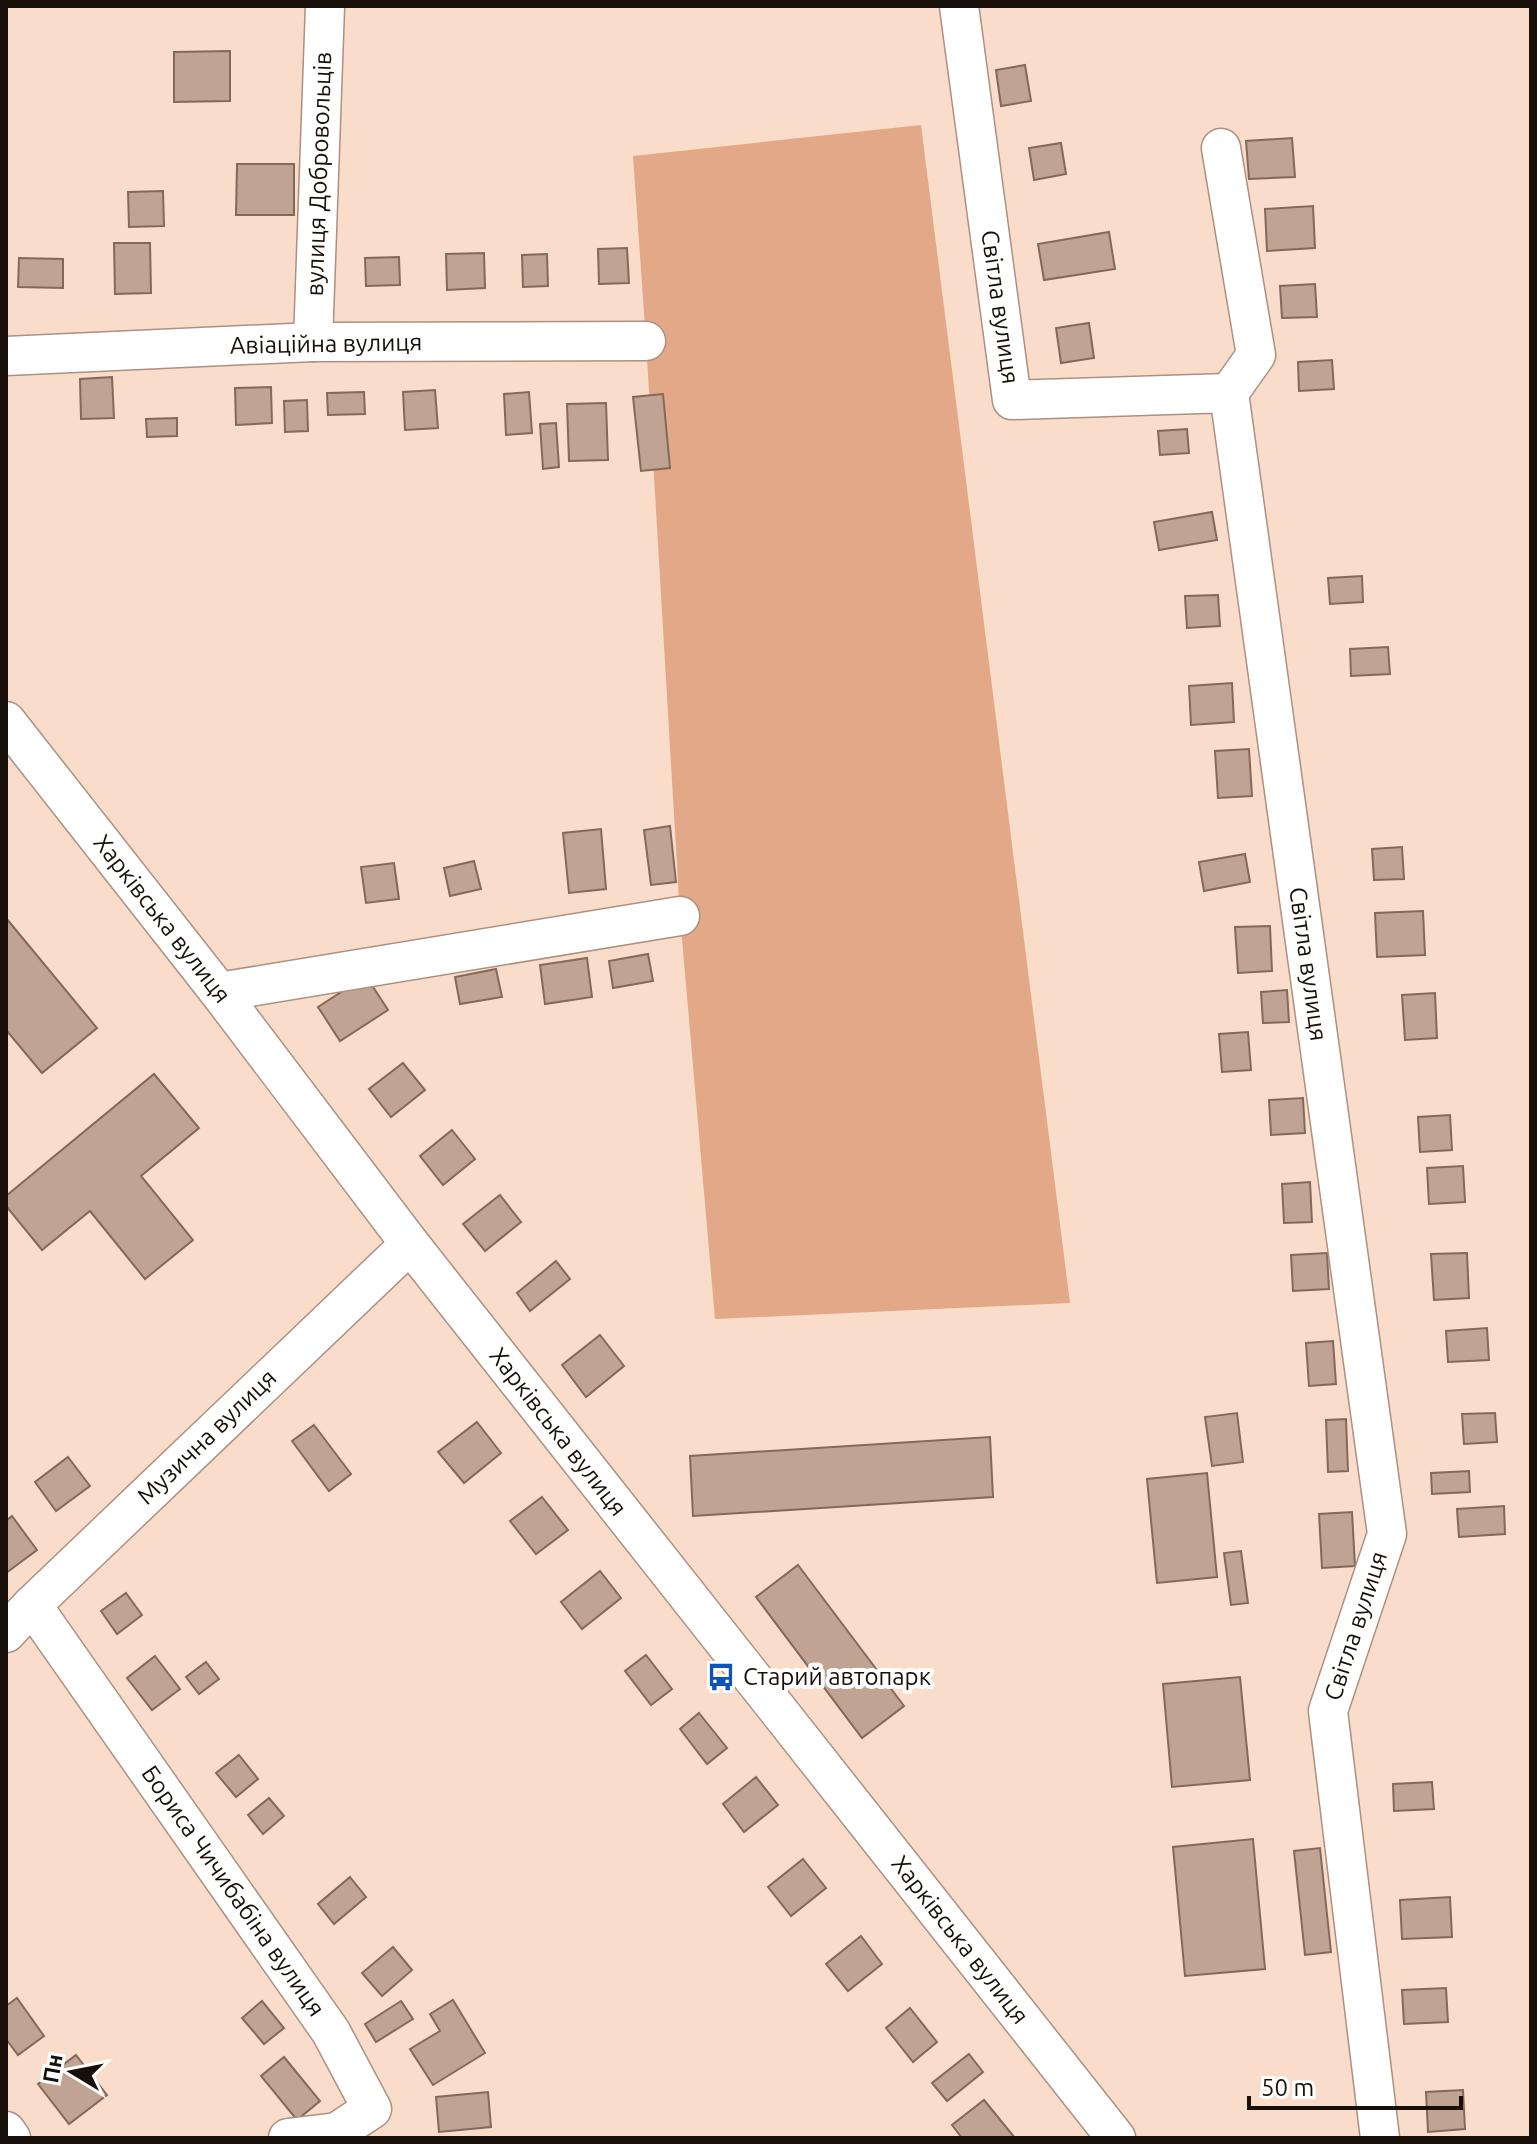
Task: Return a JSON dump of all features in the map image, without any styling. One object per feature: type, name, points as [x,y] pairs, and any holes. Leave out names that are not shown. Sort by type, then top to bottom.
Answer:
[{"type":"street","name":"вулиця Добровольців","points":[[313,342],[325,6]]},
{"type":"street","name":"Світла вулиця","points":[[959,6],[1012,400],[1229,393],[1387,1534],[1328,1711],[1380,2138]]},
{"type":"street","points":[[1221,148],[1256,355],[1229,393]]},
{"type":"street","name":"Авіаційна вулиця","points":[[6,356],[313,342],[646,341]]},
{"type":"street","name":"Харківська вулиця","points":[[6,721],[219,992],[410,1244],[1116,2138]]},
{"type":"street","points":[[219,992],[680,916]]},
{"type":"street","name":"Музична вулиця","points":[[6,1633],[410,1244]]},
{"type":"street","name":"Бориса Чичибабіна вулиця","points":[[32,1605],[331,2032],[372,2109],[337,2132],[288,2138]]},
{"type":"street","points":[[6,2131],[11,2138]]},
{"type":"shaded area","points":[[921,125],[1070,1303],[715,1319],[680,916],[633,156]]},
{"type":"building","points":[[230,51],[230,101],[174,102],[174,52]]},
{"type":"building","points":[[1025,65],[1031,101],[1001,106],[996,70]]},
{"type":"building","points":[[1292,138],[1295,177],[1249,179],[1246,141]]},
{"type":"building","points":[[1061,143],[1066,174],[1034,180],[1029,148]]},
{"type":"building","points":[[237,164],[294,164],[294,215],[236,215]]},
{"type":"building","points":[[163,191],[164,226],[129,227],[128,192]]},
{"type":"building","points":[[1313,206],[1315,248],[1267,251],[1265,209]]},
{"type":"building","points":[[1109,232],[1115,269],[1044,280],[1038,244]]},
{"type":"building","points":[[114,243],[150,243],[151,293],[115,294]]},
{"type":"building","points":[[627,248],[629,283],[599,284],[598,249]]},
{"type":"building","points":[[484,253],[485,288],[447,290],[446,254]]},
{"type":"building","points":[[547,254],[548,286],[523,287],[522,255]]},
{"type":"building","points":[[399,257],[400,285],[366,286],[365,258]]},
{"type":"building","points":[[19,258],[63,259],[63,288],[18,287]]},
{"type":"building","points":[[1315,284],[1317,317],[1282,318],[1280,286]]},
{"type":"building","points":[[1089,323],[1094,358],[1061,363],[1056,328]]},
{"type":"building","points":[[1332,360],[1334,389],[1299,391],[1298,362]]},
{"type":"building","points":[[112,377],[114,418],[81,419],[80,379]]},
{"type":"building","points":[[271,387],[272,423],[236,425],[235,388]]},
{"type":"building","points":[[435,390],[438,428],[405,430],[403,392]]},
{"type":"building","points":[[364,392],[365,414],[328,415],[327,393]]},
{"type":"building","points":[[529,392],[532,433],[506,435],[504,394]]},
{"type":"building","points":[[663,394],[670,468],[641,471],[633,397]]},
{"type":"building","points":[[307,400],[308,431],[285,432],[284,401]]},
{"type":"building","points":[[606,403],[608,460],[569,461],[567,404]]},
{"type":"building","points":[[177,418],[177,436],[147,437],[146,419]]},
{"type":"building","points":[[556,423],[559,467],[543,469],[540,424]]},
{"type":"building","points":[[1187,429],[1189,453],[1160,455],[1158,431]]},
{"type":"building","points":[[1212,512],[1217,540],[1159,550],[1154,522]]},
{"type":"building","points":[[1362,576],[1363,602],[1330,604],[1328,578]]},
{"type":"building","points":[[1218,595],[1220,626],[1187,628],[1185,596]]},
{"type":"building","points":[[1388,647],[1390,674],[1351,676],[1350,649]]},
{"type":"building","points":[[1232,683],[1234,722],[1191,725],[1189,686]]},
{"type":"building","points":[[1249,749],[1252,796],[1218,798],[1215,751]]},
{"type":"building","points":[[670,826],[676,882],[651,885],[644,830]]},
{"type":"building","points":[[601,829],[606,889],[569,893],[563,833]]},
{"type":"building","points":[[1402,847],[1404,879],[1374,880],[1372,849]]},
{"type":"building","points":[[1245,854],[1250,882],[1204,891],[1199,862]]},
{"type":"building","points":[[474,861],[481,889],[450,896],[444,868]]},
{"type":"building","points":[[394,863],[399,899],[366,903],[361,867]]},
{"type":"building","points":[[1423,911],[1425,955],[1377,957],[1375,913]]},
{"type":"building","points":[[6,918],[97,1028],[42,1073],[6,1030]]},
{"type":"building","points":[[1270,926],[1272,971],[1238,973],[1235,927]]},
{"type":"building","points":[[648,954],[653,981],[613,988],[609,961]]},
{"type":"building","points":[[587,958],[592,997],[545,1004],[540,965]]},
{"type":"building","points":[[496,969],[502,997],[460,1004],[455,977]]},
{"type":"building","points":[[366,976],[388,1010],[340,1041],[318,1007]]},
{"type":"building","points":[[1287,990],[1289,1022],[1263,1023],[1261,992]]},
{"type":"building","points":[[1435,993],[1437,1038],[1405,1040],[1402,995]]},
{"type":"building","points":[[1248,1032],[1251,1070],[1222,1072],[1219,1034]]},
{"type":"building","points":[[403,1063],[425,1090],[391,1117],[369,1089]]},
{"type":"building","points":[[154,1074],[199,1128],[141,1176],[193,1240],[145,1279],[90,1211],[42,1250],[6,1206],[6,1196]]},
{"type":"building","points":[[1303,1098],[1305,1133],[1271,1135],[1269,1100]]},
{"type":"building","points":[[1450,1115],[1452,1150],[1420,1152],[1418,1117]]},
{"type":"building","points":[[452,1130],[475,1159],[443,1185],[420,1156]]},
{"type":"building","points":[[1463,1166],[1465,1202],[1429,1204],[1427,1168]]},
{"type":"building","points":[[1310,1182],[1312,1222],[1284,1223],[1282,1184]]},
{"type":"building","points":[[500,1195],[521,1222],[485,1251],[463,1224]]},
{"type":"building","points":[[1327,1253],[1329,1289],[1293,1291],[1291,1255]]},
{"type":"building","points":[[1467,1253],[1469,1298],[1434,1300],[1431,1254]]},
{"type":"building","points":[[556,1261],[570,1279],[530,1311],[517,1293]]},
{"type":"building","points":[[1487,1328],[1489,1360],[1448,1362],[1446,1331]]},
{"type":"building","points":[[600,1335],[624,1366],[586,1397],[562,1365]]},
{"type":"building","points":[[1333,1341],[1336,1384],[1309,1386],[1306,1343]]},
{"type":"building","points":[[1237,1413],[1243,1462],[1212,1466],[1205,1417]]},
{"type":"building","points":[[1495,1413],[1497,1442],[1464,1444],[1462,1414]]},
{"type":"building","points":[[1346,1419],[1348,1471],[1328,1472],[1326,1420]]},
{"type":"building","points":[[477,1422],[501,1453],[464,1483],[438,1452]]},
{"type":"building","points":[[314,1425],[351,1474],[329,1491],[292,1441]]},
{"type":"building","points":[[990,1437],[993,1497],[693,1516],[690,1456]]},
{"type":"building","points":[[68,1457],[90,1486],[56,1511],[35,1482]]},
{"type":"building","points":[[1469,1471],[1470,1492],[1432,1494],[1431,1473]]},
{"type":"building","points":[[1207,1473],[1217,1577],[1157,1583],[1147,1479]]},
{"type":"building","points":[[542,1497],[568,1530],[536,1554],[510,1521]]},
{"type":"building","points":[[1504,1506],[1505,1534],[1459,1537],[1457,1509]]},
{"type":"building","points":[[1352,1512],[1355,1566],[1322,1568],[1319,1514]]},
{"type":"building","points":[[12,1516],[37,1550],[6,1573],[6,1521]]},
{"type":"building","points":[[1241,1551],[1248,1603],[1231,1605],[1224,1553]]},
{"type":"building","points":[[798,1565],[904,1706],[862,1738],[756,1597]]},
{"type":"building","points":[[600,1571],[621,1598],[582,1629],[561,1602]]},
{"type":"building","points":[[126,1593],[142,1615],[117,1634],[101,1611]]},
{"type":"building","points":[[646,1655],[672,1689],[651,1705],[625,1671]]},
{"type":"building","points":[[155,1656],[180,1689],[152,1710],[127,1678]]},
{"type":"building","points":[[206,1662],[219,1679],[199,1694],[186,1677]]},
{"type":"building","points":[[1240,1677],[1250,1780],[1172,1787],[1163,1684]]},
{"type":"building","points":[[699,1713],[727,1748],[707,1764],[680,1729]]},
{"type":"building","points":[[239,1755],[258,1779],[236,1797],[216,1773]]},
{"type":"building","points":[[756,1777],[778,1805],[744,1832],[723,1804]]},
{"type":"building","points":[[1432,1782],[1434,1809],[1394,1811],[1393,1784]]},
{"type":"building","points":[[269,1798],[284,1816],[263,1834],[248,1815]]},
{"type":"building","points":[[1253,1839],[1265,1969],[1185,1976],[1173,1847]]},
{"type":"building","points":[[1320,1848],[1331,1952],[1305,1955],[1294,1851]]},
{"type":"building","points":[[803,1859],[826,1888],[791,1916],[768,1887]]},
{"type":"building","points":[[350,1877],[366,1897],[334,1924],[318,1904]]},
{"type":"building","points":[[1450,1897],[1452,1937],[1402,1939],[1400,1900]]},
{"type":"building","points":[[861,1936],[882,1964],[848,1991],[826,1964]]},
{"type":"building","points":[[393,1947],[412,1970],[382,1996],[362,1973]]},
{"type":"building","points":[[1446,1988],[1448,2022],[1404,2024],[1402,1990]]},
{"type":"building","points":[[17,1998],[44,2036],[18,2055],[6,2039],[6,2006]]},
{"type":"building","points":[[453,2000],[485,2053],[433,2085],[410,2049],[440,2031],[430,2014]]},
{"type":"building","points":[[262,2001],[284,2028],[264,2044],[242,2018]]},
{"type":"building","points":[[401,2001],[413,2019],[376,2042],[365,2024]]},
{"type":"building","points":[[910,2008],[937,2042],[913,2062],[886,2028]]},
{"type":"building","points":[[969,2054],[983,2072],[947,2101],[932,2083]]},
{"type":"building","points":[[76,2055],[107,2095],[69,2124],[38,2084]]},
{"type":"building","points":[[284,2057],[320,2101],[297,2120],[261,2076]]},
{"type":"building","points":[[1463,2090],[1465,2129],[1428,2132],[1426,2092]]},
{"type":"building","points":[[488,2092],[491,2127],[439,2132],[436,2097]]},
{"type":"building","points":[[984,2100],[1015,2138],[962,2138],[952,2125]]},
{"type":"place","name":"Старий автопарк","points":[[721,1677]]}]
